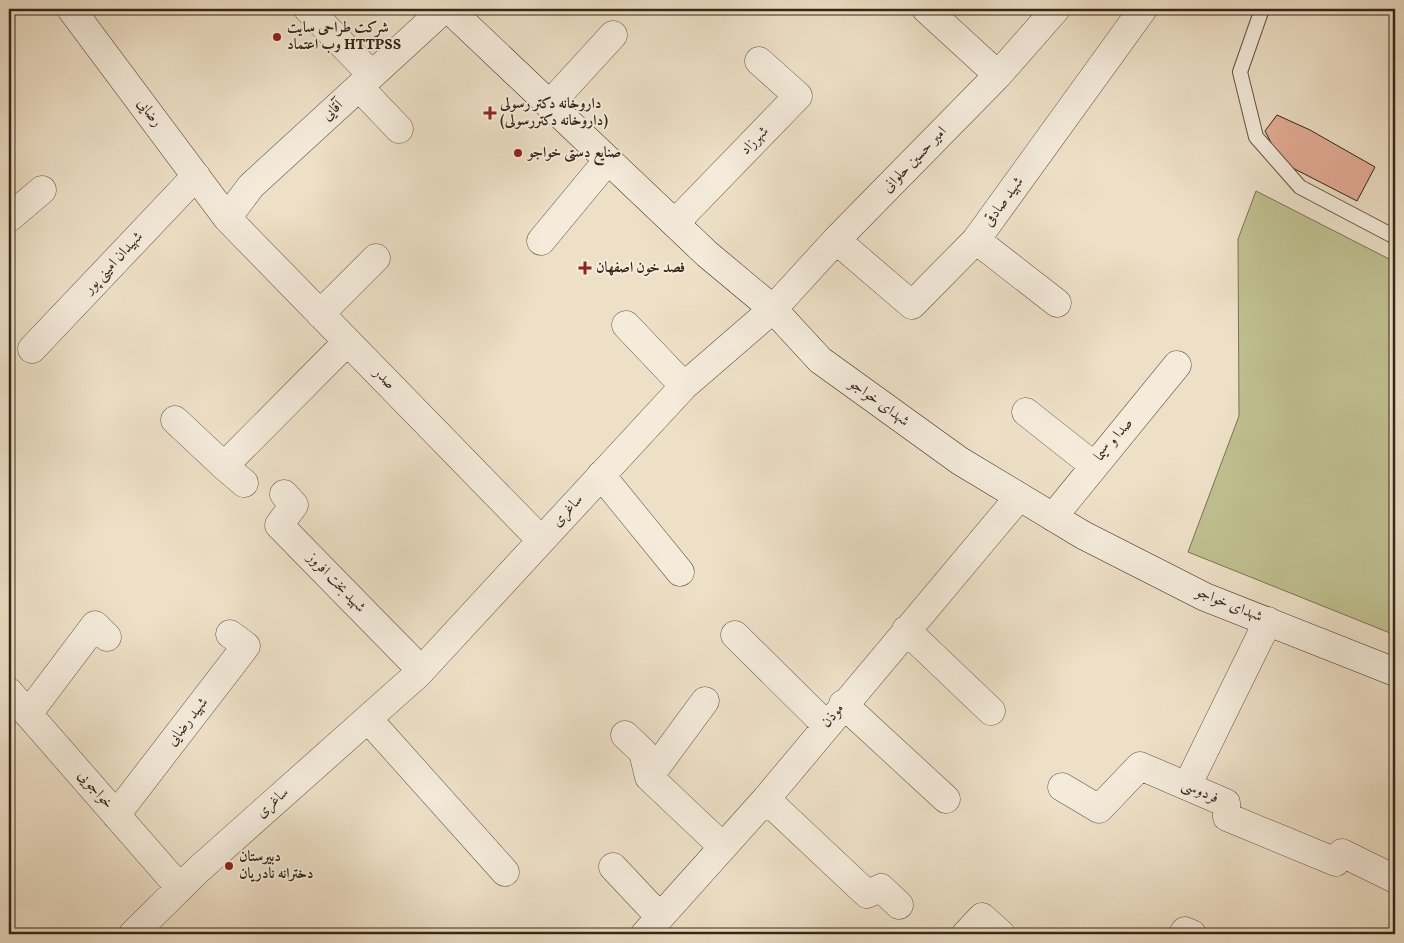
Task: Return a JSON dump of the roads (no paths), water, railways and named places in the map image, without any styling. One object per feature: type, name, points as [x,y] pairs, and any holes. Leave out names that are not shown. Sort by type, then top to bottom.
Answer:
[{"type":"street","name":"رضایی","points":[[71,9],[227,218]]},
{"type":"street","points":[[308,9],[365,81],[399,129]]},
{"type":"street","name":"آقایی","points":[[227,218],[251,186],[444,9]]},
{"type":"street","name":"شهدای خواجو","points":[[449,9],[707,254],[773,309],[820,360],[960,461],[1082,535],[1205,597],[1395,672]]},
{"type":"street","points":[[926,9],[998,75]]},
{"type":"street","name":"امیر حسین حلوانی","points":[[773,309],[836,240],[998,75],[1056,9]]},
{"type":"street","name":"شهید صادقی","points":[[836,240],[912,306],[976,240],[1143,9]]},
{"type":"street","points":[[549,105],[614,35]]},
{"type":"street","name":"شهرزاد","points":[[675,223],[798,96],[759,61]]},
{"type":"street","points":[[541,241],[608,160]]},
{"type":"street","name":"شهیدان امینی پور","points":[[32,349],[196,176]]},
{"type":"street","points":[[9,218],[42,190]]},
{"type":"street","name":"صدر","points":[[227,218],[541,540]]},
{"type":"street","points":[[976,240],[1057,303]]},
{"type":"street","points":[[320,314],[376,258]]},
{"type":"street","name":"ساغری","points":[[133,934],[180,888],[421,670],[684,386],[773,309]]},
{"type":"street","points":[[626,325],[684,386]]},
{"type":"street","points":[[175,420],[234,474],[347,342]]},
{"type":"street","name":"صدا و سیما","points":[[1053,517],[1093,465],[1177,365]]},
{"type":"street","points":[[1026,412],[1093,465]]},
{"type":"street","points":[[601,475],[680,572]]},
{"type":"street","name":"شهید بخت افروز","points":[[284,494],[294,505],[279,526],[421,670]]},
{"type":"street","name":"موذن","points":[[653,929],[722,846],[766,799],[906,630],[1020,497]]},
{"type":"street","points":[[1187,786],[1268,622]]},
{"type":"street","points":[[16,705],[95,625],[107,638]]},
{"type":"street","points":[[906,630],[991,711]]},
{"type":"street","name":"شهید رضایی","points":[[116,815],[246,646],[230,634]]},
{"type":"street","points":[[735,635],[946,800]]},
{"type":"street","points":[[649,777],[705,701]]},
{"type":"street","name":"خواجویی","points":[[16,705],[180,888]]},
{"type":"street","points":[[368,719],[505,872]]},
{"type":"street","points":[[626,735],[643,752],[649,777],[722,846]]},
{"type":"street","name":"فردوسی","points":[[1062,787],[1099,810],[1140,766],[1226,803],[1227,817],[1336,862],[1342,853],[1395,879]]},
{"type":"street","points":[[766,799],[867,894],[881,888],[899,905]]},
{"type":"street","points":[[613,867],[653,929]]},
{"type":"street","points":[[966,934],[982,917],[1001,934]]},
{"type":"street","points":[[1183,934],[1185,931],[1192,934]]},
{"type":"lane","points":[[1262,9],[1240,72],[1256,137],[1300,187],[1395,238]]},
{"type":"place","name":"شرکت طراحی سایت وب اعتماد HTTPSS","points":[[277,37]]},
{"type":"place","name":"داروخانه دکتر رسولی (داروخانه دکتررسولی)","points":[[490,113]]},
{"type":"place","name":"صنایع دستی خواجو","points":[[518,153]]},
{"type":"place","name":"فصد خون اصفهان","points":[[585,268]]},
{"type":"place","name":"دبیرستان دخترانه نادریان","points":[[229,866]]}]
